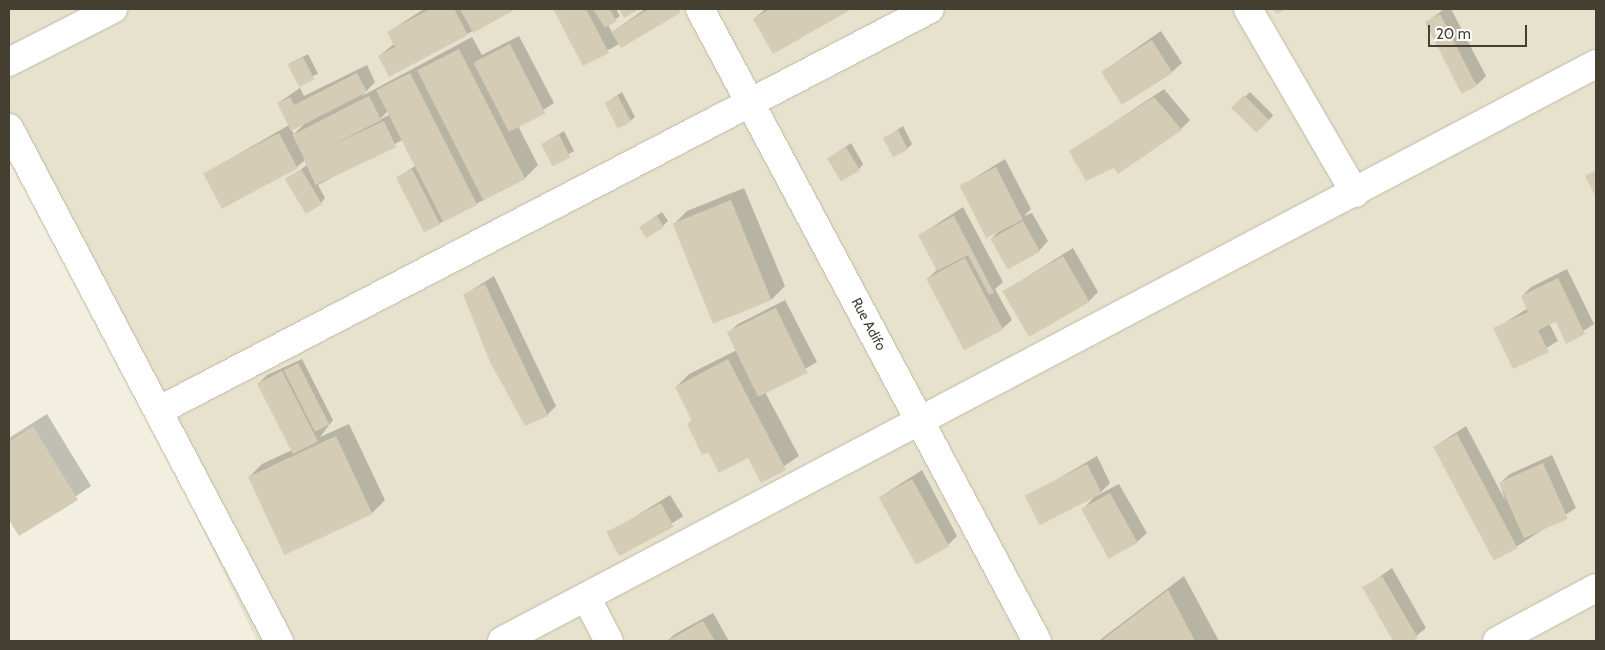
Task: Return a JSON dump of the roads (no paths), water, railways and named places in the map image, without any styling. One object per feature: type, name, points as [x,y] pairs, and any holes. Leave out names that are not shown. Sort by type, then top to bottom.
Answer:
[{"type":"street","points":[[9,62],[113,9]]},
{"type":"street","name":"Rue Adifo","points":[[700,9],[921,420],[1037,641]]},
{"type":"street","points":[[158,412],[930,9]]},
{"type":"street","points":[[1248,9],[1355,193]]},
{"type":"street","points":[[502,641],[587,599],[921,420],[1355,193],[1596,64]]},
{"type":"street","points":[[9,128],[279,641]]},
{"type":"street","points":[[1498,641],[1596,588]]},
{"type":"street","points":[[587,599],[609,641]]}]
